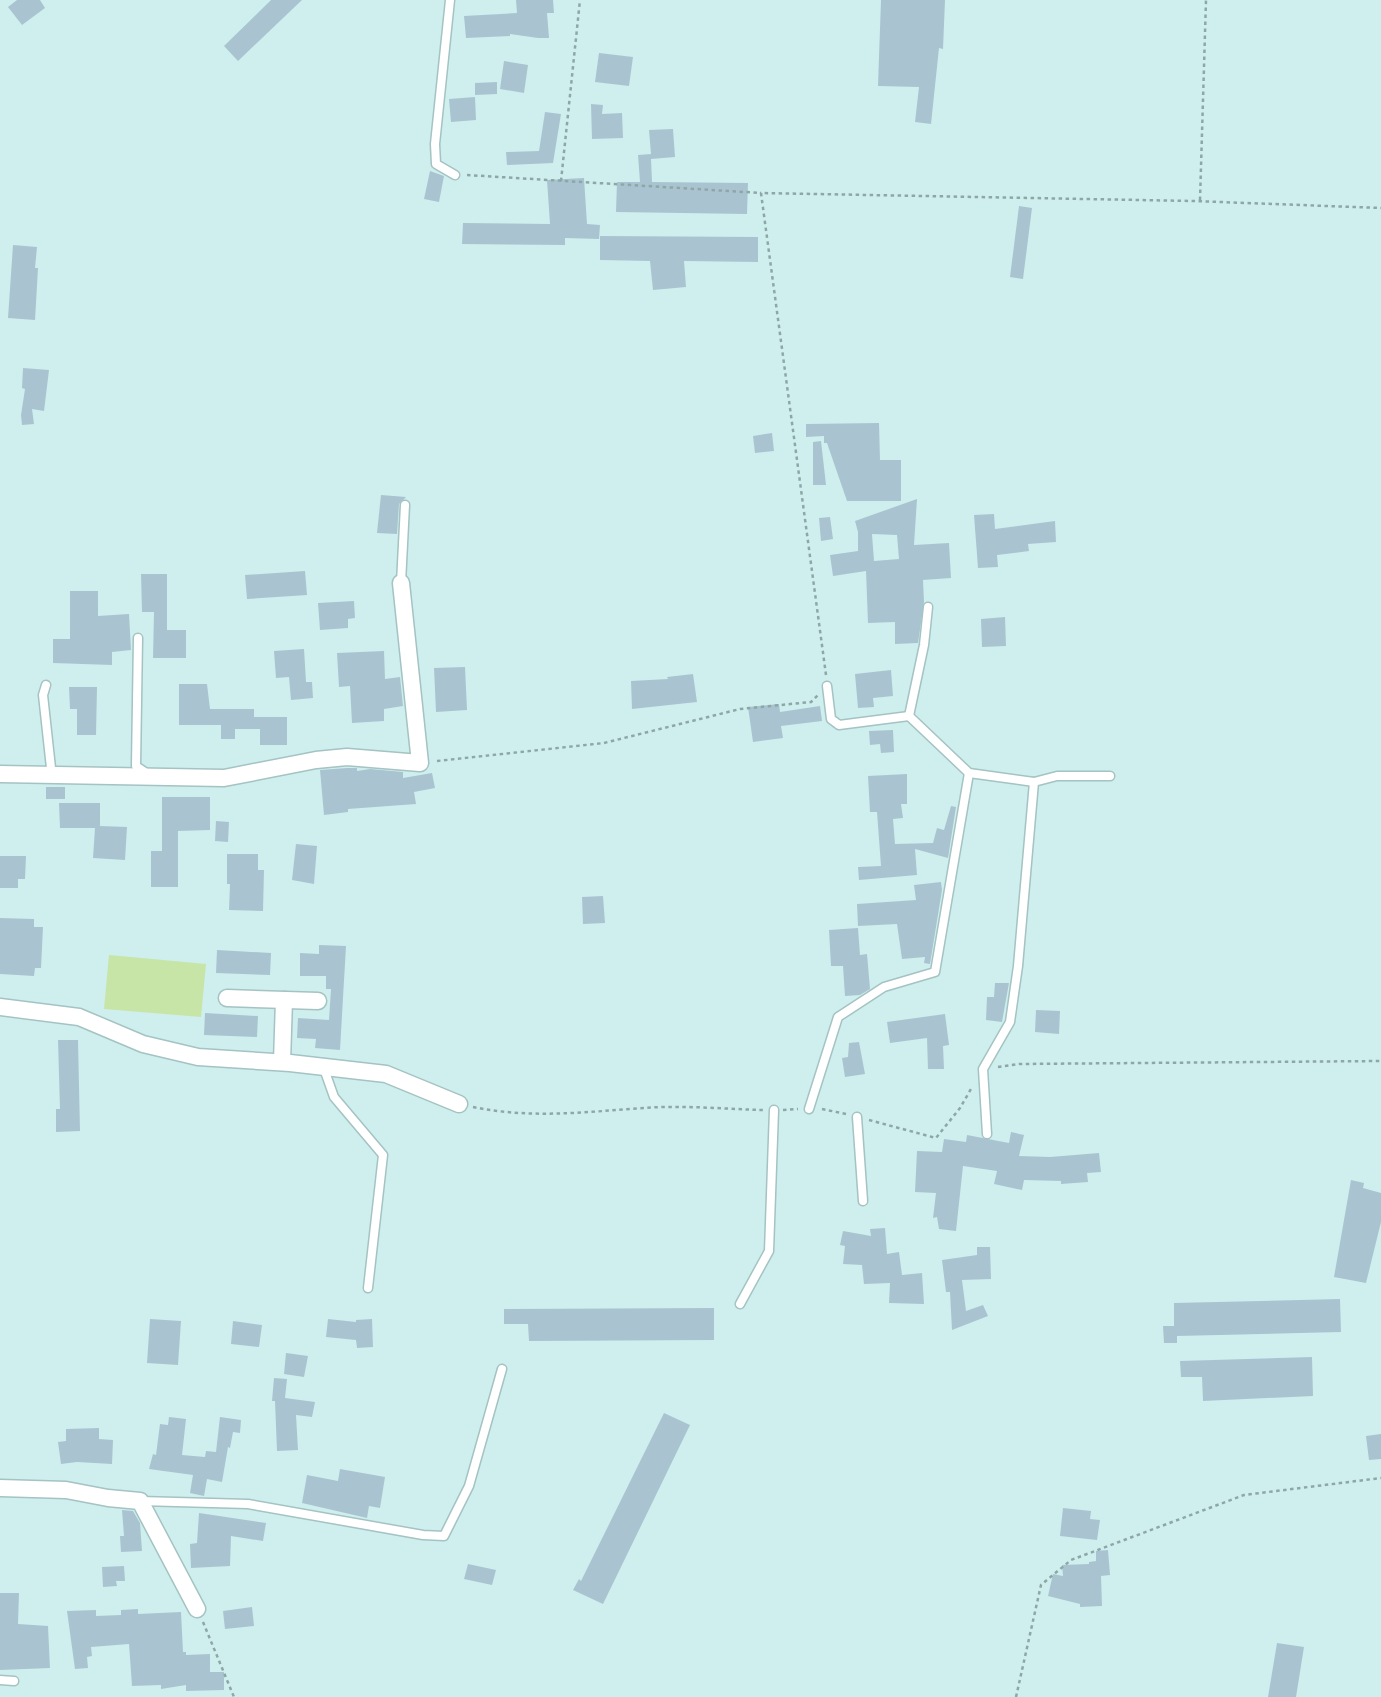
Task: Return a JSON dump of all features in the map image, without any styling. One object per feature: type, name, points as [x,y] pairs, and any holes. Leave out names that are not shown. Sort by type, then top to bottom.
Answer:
[{"type":"street","points":[[0,774],[224,778],[316,760],[346,757],[419,763],[401,583]]},
{"type":"street","points":[[227,998],[318,1001]]},
{"type":"street","points":[[282,1062],[285,1000]]},
{"type":"street","points":[[0,1007],[79,1017],[143,1044],[198,1057],[282,1062],[386,1074],[459,1104]]},
{"type":"street","points":[[0,1489],[66,1490],[140,1501],[197,1609]]},
{"type":"lane","points":[[450,0],[435,144],[436,164],[454,175]]},
{"type":"lane","points":[[401,583],[405,505]]},
{"type":"lane","points":[[909,716],[924,645],[928,607]]},
{"type":"lane","points":[[138,638],[136,766],[153,778]]},
{"type":"lane","points":[[46,685],[43,695],[52,776]]},
{"type":"lane","points":[[827,686],[831,719],[839,725],[909,716]]},
{"type":"lane","points":[[909,716],[968,773],[1034,782],[1057,776],[1110,776]]},
{"type":"lane","points":[[809,1109],[838,1017],[884,987],[935,972],[968,773]]},
{"type":"lane","points":[[987,1134],[983,1069],[1010,1022],[1018,966],[1034,782]]},
{"type":"lane","points":[[323,1066],[334,1097],[383,1154],[368,1287]]},
{"type":"lane","points":[[740,1304],[769,1251],[774,1110]]},
{"type":"lane","points":[[858,1117],[863,1201]]},
{"type":"lane","points":[[140,1501],[248,1504],[423,1535],[444,1536],[469,1486],[502,1369]]},
{"type":"lane","points":[[0,1680],[14,1681]]},
{"type":"path","points":[[561,181],[580,0]]},
{"type":"path","points":[[1200,201],[1206,0]]},
{"type":"path","points":[[454,175],[761,193],[1200,201],[1381,208]]},
{"type":"path","points":[[419,763],[604,743],[740,709],[811,702],[827,686],[761,193]]},
{"type":"path","points":[[459,1104],[507,1114],[573,1115],[647,1108],[827,1109],[936,1138],[960,1108],[983,1069],[1019,1064],[1381,1061]]},
{"type":"path","points":[[1016,1697],[1041,1585],[1072,1560],[1244,1495],[1381,1478]]},
{"type":"path","points":[[197,1609],[234,1697]]},
{"type":"green space","points":[[109,955],[206,964],[201,1017],[104,1009]]},
{"type":"building","points":[[17,0],[40,0],[45,8],[22,25],[8,7]]},
{"type":"building","points":[[271,0],[302,0],[238,61],[224,46]]},
{"type":"building","points":[[516,0],[553,0],[554,13],[547,13],[549,38],[510,34],[466,38],[464,16],[517,13]]},
{"type":"building","points":[[881,0],[945,0],[943,49],[939,48],[931,124],[915,122],[919,87],[878,86]]},
{"type":"building","points":[[599,53],[633,57],[629,86],[595,82]]},
{"type":"building","points":[[504,61],[528,65],[524,93],[500,89]]},
{"type":"building","points":[[497,82],[497,94],[475,95],[475,83]]},
{"type":"building","points":[[475,97],[476,120],[451,122],[449,99]]},
{"type":"building","points":[[591,104],[603,105],[602,114],[622,113],[623,138],[592,139]]},
{"type":"building","points":[[545,112],[561,114],[553,163],[507,165],[506,152],[539,151]]},
{"type":"building","points":[[673,129],[675,157],[651,159],[652,182],[748,183],[747,214],[616,212],[617,182],[640,182],[638,155],[651,154],[649,130]]},
{"type":"building","points":[[430,171],[444,176],[439,202],[424,199]]},
{"type":"building","points":[[584,178],[587,224],[600,225],[599,239],[565,238],[565,245],[462,244],[463,223],[550,224],[547,180]]},
{"type":"building","points":[[1019,206],[1032,208],[1023,279],[1010,277]]},
{"type":"building","points":[[600,236],[758,237],[758,262],[684,261],[686,287],[653,290],[650,261],[600,260]]},
{"type":"building","points":[[13,245],[37,247],[35,320],[8,318]]},
{"type":"building","points":[[23,368],[49,370],[44,411],[32,409],[34,424],[22,425],[25,389],[22,388]]},
{"type":"building","points":[[879,423],[880,460],[901,460],[901,501],[847,501],[827,443],[824,443],[824,436],[806,437],[806,424]]},
{"type":"building","points":[[772,433],[774,451],[755,453],[753,436]]},
{"type":"building","points":[[821,441],[826,485],[813,485],[813,442]]},
{"type":"building","points":[[381,495],[406,497],[399,504],[397,534],[377,533]]},
{"type":"building","points":[[917,499],[914,545],[949,543],[951,578],[923,580],[924,602],[918,643],[895,644],[895,622],[868,623],[866,571],[833,576],[830,555],[858,551],[855,521]],"holes":[[[872,534],[897,535],[899,559],[874,561]]]},
{"type":"building","points":[[994,514],[995,529],[1055,521],[1056,542],[1028,544],[1029,551],[997,555],[998,567],[978,568],[974,515]]},
{"type":"building","points":[[830,517],[833,539],[821,541],[819,518]]},
{"type":"building","points":[[305,571],[307,595],[247,599],[245,575]]},
{"type":"building","points":[[141,574],[167,574],[167,630],[186,630],[186,658],[153,658],[154,612],[142,612]]},
{"type":"building","points":[[70,591],[98,591],[98,616],[129,614],[131,650],[112,652],[112,665],[53,663],[53,639],[70,639]]},
{"type":"building","points":[[354,601],[355,618],[348,619],[348,628],[320,630],[318,603]]},
{"type":"building","points":[[1005,617],[1006,646],[982,647],[981,619]]},
{"type":"building","points":[[304,649],[306,682],[312,682],[313,698],[291,700],[289,677],[276,678],[274,651]]},
{"type":"building","points":[[384,651],[385,679],[400,677],[403,706],[384,709],[384,721],[352,723],[350,686],[339,687],[337,653]]},
{"type":"building","points":[[465,667],[467,710],[436,712],[434,668]]},
{"type":"building","points":[[891,670],[893,696],[873,698],[874,707],[858,708],[855,674]]},
{"type":"building","points":[[693,674],[697,702],[632,709],[631,681],[668,679],[667,677]]},
{"type":"building","points":[[179,684],[207,684],[210,709],[254,709],[254,717],[287,717],[287,745],[260,745],[260,729],[235,729],[235,739],[221,739],[221,725],[179,725]]},
{"type":"building","points":[[69,687],[97,687],[96,735],[77,735],[77,709],[70,709]]},
{"type":"building","points":[[779,704],[780,712],[820,706],[822,721],[781,726],[783,738],[753,742],[748,707]]},
{"type":"building","points":[[893,730],[894,752],[881,753],[880,744],[870,745],[869,731]]},
{"type":"building","points":[[357,768],[357,771],[370,769],[403,772],[403,778],[432,773],[435,788],[414,792],[416,804],[348,809],[348,812],[324,815],[320,770]]},
{"type":"building","points":[[907,774],[907,804],[901,804],[903,818],[893,819],[895,844],[933,843],[937,828],[944,830],[951,806],[956,807],[948,858],[915,849],[917,875],[859,880],[858,867],[881,866],[877,812],[870,812],[868,776]]},
{"type":"building","points":[[46,787],[65,787],[65,799],[46,799]]},
{"type":"building","points":[[162,797],[210,797],[210,830],[178,831],[178,887],[151,887],[151,851],[162,851]]},
{"type":"building","points":[[59,803],[100,803],[100,826],[127,827],[125,860],[93,858],[95,828],[60,828]]},
{"type":"building","points":[[216,821],[229,822],[228,842],[215,841]]},
{"type":"building","points":[[296,844],[317,846],[314,884],[292,880]]},
{"type":"building","points":[[227,854],[258,854],[258,870],[264,870],[263,911],[229,910]]},
{"type":"building","points":[[0,856],[26,856],[25,879],[18,879],[18,888],[0,888]]},
{"type":"building","points":[[941,882],[930,964],[924,963],[925,957],[902,959],[897,924],[858,926],[857,904],[916,900],[914,885]]},
{"type":"building","points":[[603,896],[605,923],[583,924],[582,897]]},
{"type":"building","points":[[0,918],[34,919],[34,927],[43,927],[41,968],[35,968],[34,976],[0,974]]},
{"type":"building","points":[[858,928],[860,955],[867,954],[870,989],[860,995],[845,996],[843,966],[831,966],[829,930]]},
{"type":"building","points":[[319,945],[346,946],[340,1050],[315,1048],[316,1039],[297,1038],[298,1018],[329,1020],[331,989],[326,989],[326,976],[300,976],[300,953],[319,954]]},
{"type":"building","points":[[217,950],[271,953],[270,975],[216,973]]},
{"type":"building","points":[[995,983],[1009,983],[1002,1022],[986,1020],[987,997],[994,997]]},
{"type":"building","points":[[1036,1010],[1060,1011],[1059,1034],[1035,1032]]},
{"type":"building","points":[[205,1013],[258,1016],[257,1037],[204,1035]]},
{"type":"building","points":[[945,1014],[949,1045],[943,1046],[944,1069],[928,1069],[927,1038],[890,1043],[887,1022]]},
{"type":"building","points":[[58,1040],[78,1040],[80,1131],[56,1132],[56,1109],[60,1109]]},
{"type":"building","points":[[859,1042],[865,1074],[845,1077],[842,1058],[848,1057],[849,1043]]},
{"type":"building","points":[[1011,1132],[1024,1135],[1019,1156],[1050,1157],[1099,1153],[1101,1172],[1087,1173],[1088,1182],[1061,1184],[1061,1181],[1024,1180],[1022,1190],[994,1184],[997,1171],[963,1166],[956,1231],[939,1229],[937,1217],[933,1218],[936,1193],[915,1192],[917,1151],[942,1152],[944,1139],[966,1142],[967,1135],[1009,1143]]},
{"type":"building","points":[[1351,1180],[1364,1183],[1363,1188],[1381,1193],[1381,1222],[1366,1283],[1334,1277]]},
{"type":"building","points":[[885,1228],[887,1254],[899,1252],[902,1275],[922,1273],[924,1304],[889,1303],[890,1283],[864,1284],[862,1265],[843,1264],[845,1246],[840,1245],[843,1231],[871,1236],[870,1229]]},
{"type":"building","points":[[977,1247],[990,1247],[991,1279],[962,1280],[966,1311],[983,1305],[988,1316],[952,1330],[950,1292],[946,1292],[942,1260],[977,1255]]},
{"type":"building","points":[[1340,1299],[1341,1332],[1177,1336],[1177,1343],[1164,1343],[1163,1326],[1174,1326],[1174,1303]]},
{"type":"building","points":[[714,1308],[714,1340],[529,1341],[528,1324],[504,1324],[504,1309]]},
{"type":"building","points":[[150,1319],[181,1321],[178,1365],[147,1363]]},
{"type":"building","points":[[328,1319],[356,1322],[372,1319],[373,1347],[357,1348],[356,1340],[326,1337]]},
{"type":"building","points":[[233,1321],[262,1325],[259,1347],[231,1344]]},
{"type":"building","points":[[286,1353],[308,1356],[304,1377],[284,1374]]},
{"type":"building","points":[[1312,1357],[1313,1396],[1203,1401],[1202,1377],[1181,1377],[1180,1361]]},
{"type":"building","points":[[274,1378],[287,1379],[285,1398],[315,1402],[312,1417],[296,1415],[298,1450],[277,1451],[275,1401],[272,1401]]},
{"type":"building","points":[[664,1413],[690,1425],[603,1604],[573,1590],[579,1579],[581,1581]]},
{"type":"building","points":[[169,1417],[186,1419],[182,1455],[205,1457],[206,1451],[216,1452],[220,1417],[241,1420],[240,1433],[233,1432],[230,1448],[228,1447],[222,1482],[207,1479],[204,1496],[190,1493],[193,1475],[149,1469],[153,1454],[156,1455],[160,1424],[168,1425]]},
{"type":"building","points":[[99,1428],[99,1439],[113,1440],[112,1464],[61,1464],[58,1442],[66,1441],[66,1429]]},
{"type":"building","points":[[1381,1434],[1381,1459],[1369,1460],[1366,1436]]},
{"type":"building","points":[[340,1469],[385,1477],[380,1508],[369,1506],[367,1518],[302,1503],[307,1475],[338,1481]]},
{"type":"building","points":[[1063,1508],[1091,1511],[1090,1519],[1100,1520],[1097,1540],[1060,1536]]},
{"type":"building","points":[[122,1510],[133,1511],[140,1523],[142,1551],[121,1552],[120,1536],[124,1536]]},
{"type":"building","points":[[199,1513],[266,1523],[263,1541],[231,1536],[230,1566],[191,1568],[190,1544],[197,1543]]},
{"type":"building","points":[[1108,1550],[1110,1575],[1101,1576],[1102,1606],[1080,1607],[1080,1604],[1048,1596],[1053,1574],[1063,1576],[1062,1565],[1089,1564],[1096,1561],[1096,1551]]},
{"type":"building","points":[[468,1564],[496,1570],[492,1585],[464,1579]]},
{"type":"building","points":[[124,1566],[125,1581],[116,1581],[117,1586],[103,1587],[102,1567]]},
{"type":"building","points":[[0,1593],[19,1593],[18,1624],[48,1626],[50,1668],[0,1670]]},
{"type":"building","points":[[252,1607],[254,1626],[225,1629],[223,1611]]},
{"type":"building","points":[[138,1609],[138,1614],[181,1612],[183,1652],[186,1652],[186,1655],[210,1654],[210,1672],[224,1672],[224,1690],[186,1691],[186,1685],[161,1689],[161,1685],[132,1686],[129,1644],[91,1647],[92,1656],[87,1657],[88,1668],[75,1669],[67,1611],[96,1610],[96,1616],[121,1615],[121,1610]]},
{"type":"building","points":[[1277,1643],[1304,1647],[1296,1697],[1268,1697]]}]
